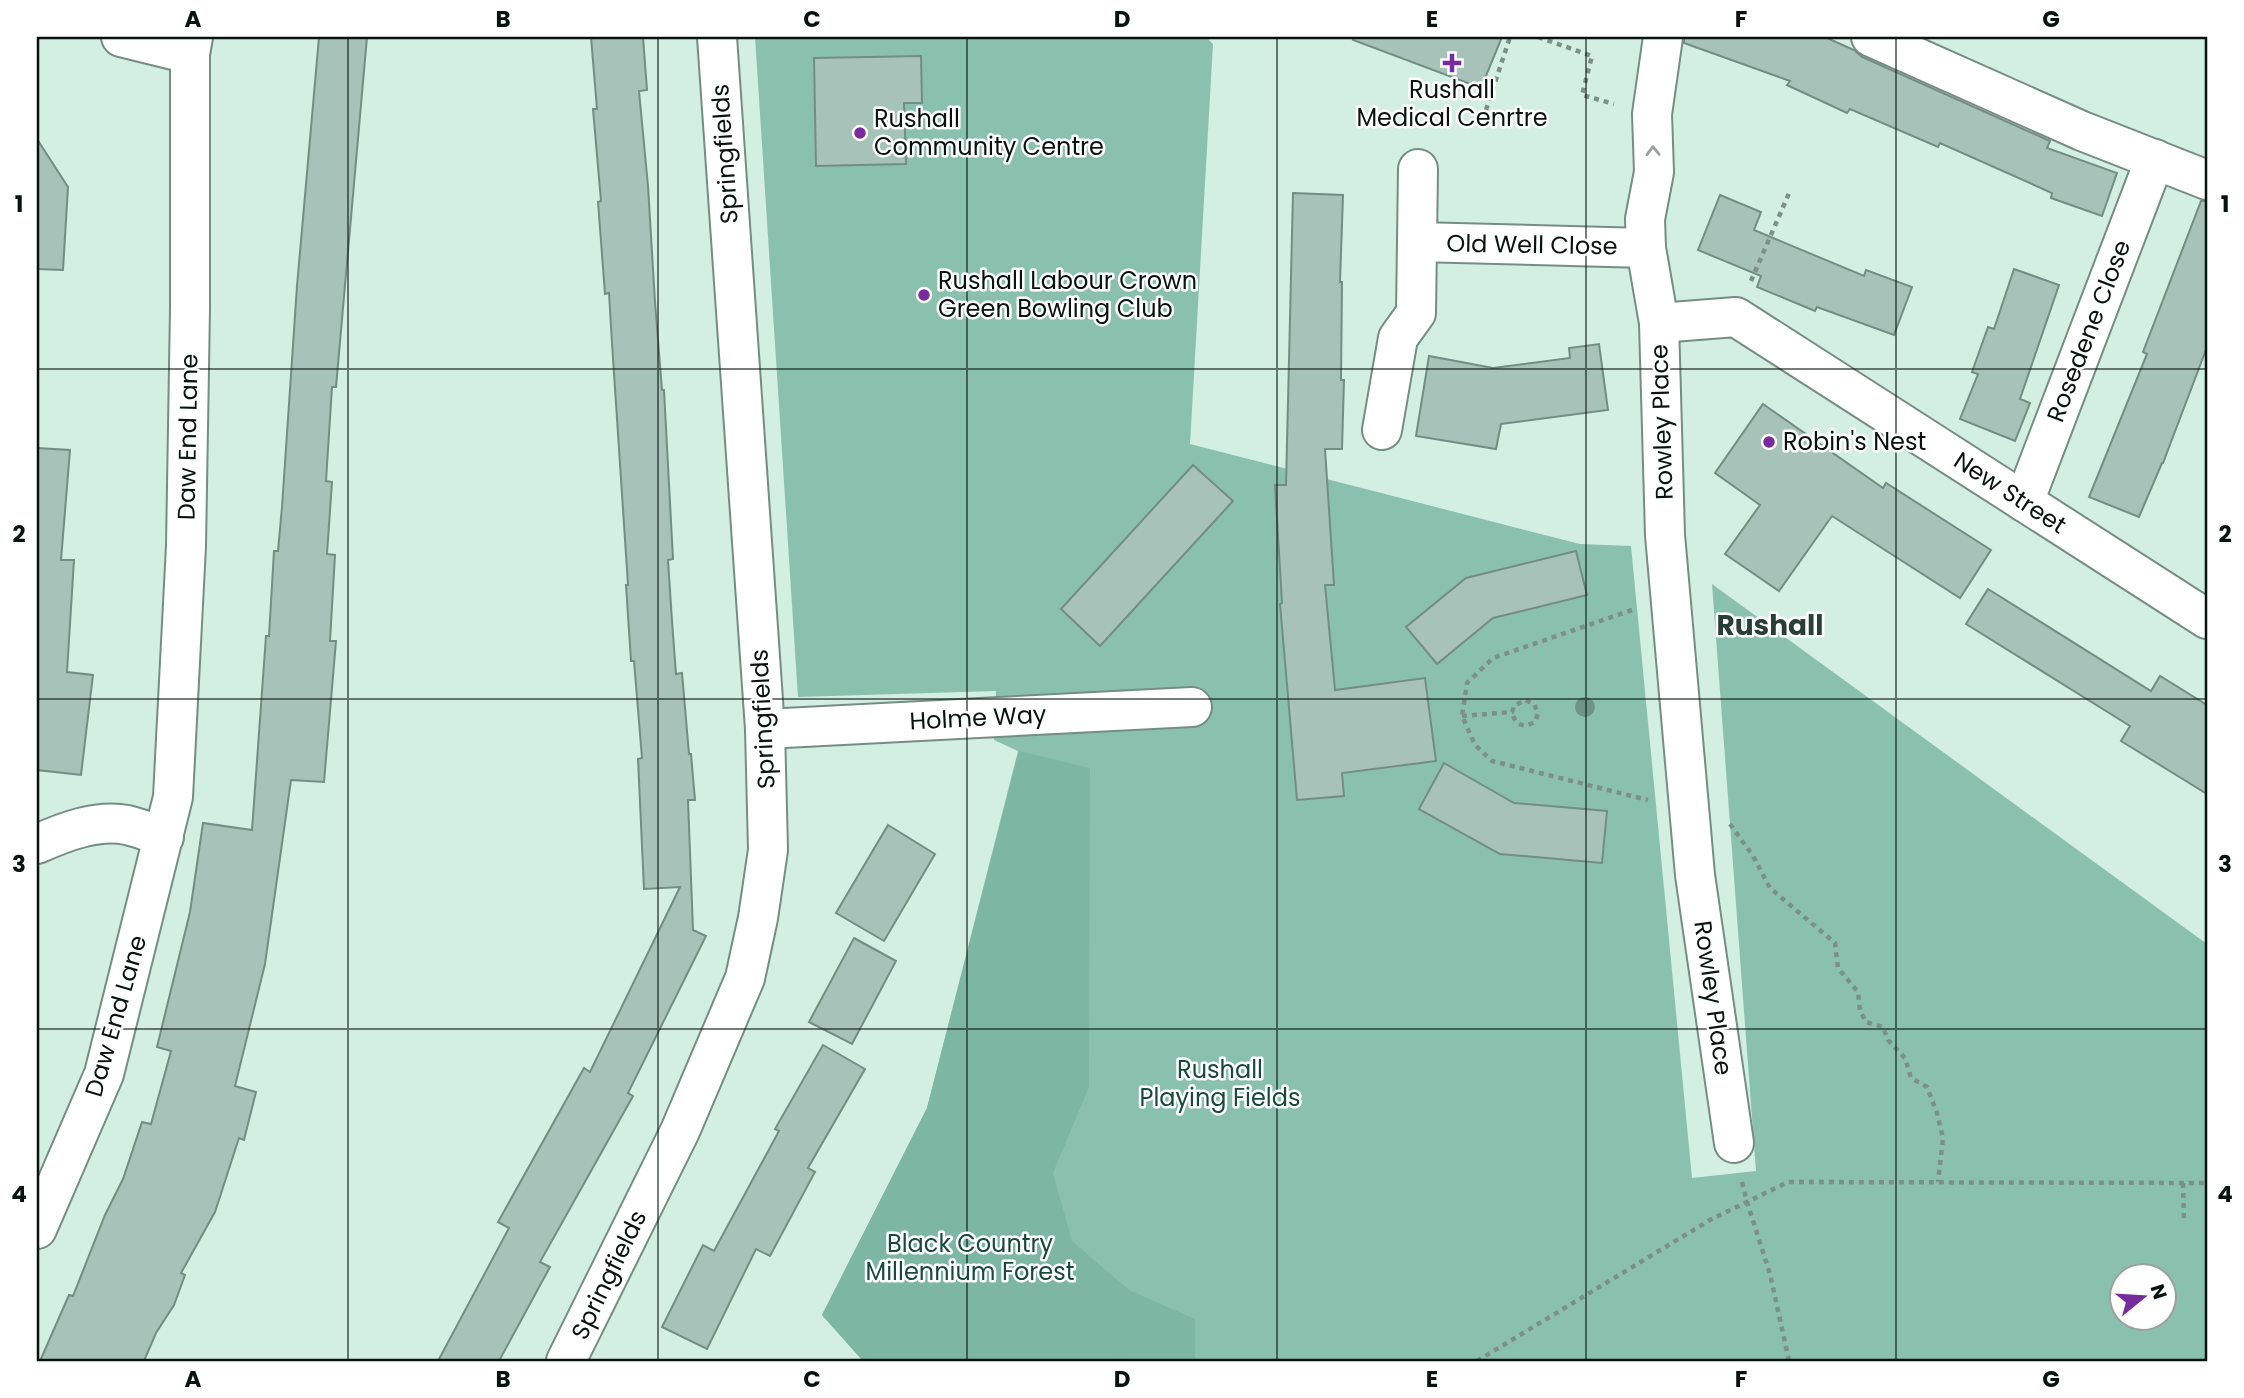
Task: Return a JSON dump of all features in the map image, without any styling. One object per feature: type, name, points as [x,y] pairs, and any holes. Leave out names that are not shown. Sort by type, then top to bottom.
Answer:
[{"type":"street","points":[[121,37],[191,46]]},
{"type":"street","name":"Springfields","points":[[566,1361],[680,1131],[745,978],[758,918],[768,850],[765,729],[717,37]]},
{"type":"street","points":[[1646,233],[1654,172],[1653,114],[1663,37]]},
{"type":"street","points":[[1871,37],[2082,131],[2207,180]]},
{"type":"street","name":"Daw End Lane","points":[[37,1229],[104,1074],[173,797],[186,546],[191,46]]},
{"type":"street","name":"Rosedene Close","points":[[2024,502],[2155,159]]},
{"type":"street","name":"Old Well Close","points":[[1382,430],[1398,338],[1416,313],[1418,169]]},
{"type":"street","name":"Old Well Close","points":[[1417,242],[1646,233]]},
{"type":"street","name":"Rowley Place","points":[[1646,233],[1659,323],[1665,535],[1695,875],[1734,1143]]},
{"type":"street","points":[[1659,323],[1736,317]]},
{"type":"street","name":"New Street","points":[[1736,317],[2207,619]]},
{"type":"street","name":"Holme Way","points":[[765,729],[1192,707]]},
{"type":"street","points":[[37,844],[95,824],[125,824],[164,836]]},
{"type":"path","points":[[1486,110],[1510,37]]},
{"type":"path","points":[[1538,37],[1592,56],[1582,95],[1653,114]]},
{"type":"path","points":[[1736,317],[1790,191]]},
{"type":"path","points":[[1670,597],[1493,658],[1467,683],[1462,716],[1475,745],[1492,761],[1689,810],[1718,812],[1738,831],[1770,888],[1835,943],[1838,968],[1858,992],[1860,1010],[1866,1022],[1883,1027],[1888,1040],[1905,1058],[1911,1078],[1927,1087],[1943,1138],[1938,1182]]},
{"type":"path","points":[[1525,700],[1534,704],[1538,713],[1535,722],[1527,726],[1519,725],[1512,712],[1514,706],[1525,700]]},
{"type":"path","points":[[1462,716],[1512,712]]},
{"type":"path","points":[[1734,1143],[1747,1202],[1770,1274],[1789,1361]]},
{"type":"path","points":[[1477,1361],[1710,1220],[1787,1182],[2207,1183]]},
{"type":"path","points":[[2183,1183],[2184,1223]]},
{"type":"green space","name":"Rushall Playing Fields","points":[[755,37],[1206,37],[1213,44],[1190,444],[1580,544],[1631,546],[1692,1178],[1756,1171],[1712,584],[2207,944],[2207,1361],[863,1361],[822,1315],[927,1108],[1018,751],[994,740],[996,691],[798,697]]},
{"type":"green space","name":"Black Country Millennium Forest","points":[[1019,751],[1090,768],[1089,1087],[1053,1173],[1072,1241],[1129,1290],[1195,1319],[1195,1361],[863,1361],[822,1315],[927,1108]]},
{"type":"building","points":[[319,37],[367,37],[336,387],[332,387],[326,481],[332,482],[327,554],[335,555],[330,641],[336,641],[324,782],[291,780],[265,964],[235,1086],[256,1092],[244,1140],[239,1138],[215,1212],[181,1273],[185,1275],[174,1305],[156,1333],[144,1361],[40,1361],[69,1295],[73,1296],[105,1215],[123,1179],[142,1122],[151,1124],[171,1051],[157,1047],[190,912],[203,823],[252,830],[266,636],[269,636],[274,551],[278,551],[282,507],[297,286]]},
{"type":"building","points":[[591,37],[643,37],[647,90],[639,91],[664,390],[673,559],[668,560],[672,621],[676,674],[682,673],[695,800],[688,800],[693,930],[706,936],[628,1093],[633,1096],[540,1262],[550,1267],[499,1361],[438,1361],[509,1228],[498,1222],[584,1068],[590,1072],[680,887],[644,889],[638,759],[642,758],[634,661],[631,661],[609,293],[605,294],[598,202],[601,201],[593,109],[597,109]]},
{"type":"building","name":"Rushall Medical Cenrtre","points":[[1354,37],[1502,37],[1481,88],[1353,40]]},
{"type":"building","points":[[1684,37],[1825,37],[1854,50],[1862,57],[2050,141],[2047,148],[2117,173],[2102,216],[2051,198],[2052,193],[1940,143],[1938,147],[1850,109],[1847,113],[1787,85],[1790,81],[1684,43]]},
{"type":"building","name":"Rushall Community Centre","points":[[921,56],[922,103],[904,103],[906,164],[816,166],[814,58]]},
{"type":"building","points":[[37,139],[68,187],[63,270],[37,269]]},
{"type":"building","points":[[1293,193],[1343,195],[1340,282],[1341,380],[1344,380],[1342,449],[1325,449],[1334,585],[1325,585],[1335,690],[1425,678],[1436,761],[1342,773],[1344,796],[1297,800],[1280,604],[1275,485],[1286,485]]},
{"type":"building","points":[[1720,195],[1761,212],[1754,230],[1864,276],[1866,270],[1912,287],[1894,335],[1817,307],[1815,311],[1757,287],[1761,276],[1698,250]]},
{"type":"building","points":[[2201,201],[2207,201],[2207,347],[2163,463],[2139,517],[2089,497],[2147,354],[2143,352]]},
{"type":"building","points":[[2014,269],[2059,285],[2020,399],[2030,403],[2015,441],[1960,419],[1978,374],[1972,372],[1988,327],[1994,329]]},
{"type":"building","points":[[1599,344],[1608,410],[1501,424],[1496,449],[1416,436],[1429,356],[1493,368],[1570,358],[1569,348]]},
{"type":"building","points":[[1763,404],[1883,488],[1886,483],[1991,550],[1960,598],[1832,516],[1779,591],[1725,554],[1760,505],[1715,473]]},
{"type":"building","points":[[37,448],[70,450],[61,560],[74,560],[67,672],[93,675],[81,775],[37,770]]},
{"type":"building","points":[[1193,465],[1233,501],[1100,646],[1061,609]]},
{"type":"building","points":[[1576,551],[1587,595],[1493,618],[1437,664],[1406,627],[1466,578]]},
{"type":"building","points":[[1988,589],[2151,691],[2160,676],[2207,705],[2207,794],[2121,741],[2130,726],[1966,624]]},
{"type":"building","points":[[1444,763],[1514,803],[1607,811],[1602,863],[1500,854],[1419,809]]},
{"type":"building","points":[[888,825],[935,854],[884,941],[836,913]]},
{"type":"building","points":[[854,938],[896,961],[852,1044],[809,1022]]},
{"type":"building","points":[[823,1045],[865,1069],[808,1168],[815,1172],[770,1256],[756,1249],[707,1349],[662,1327],[703,1245],[714,1251],[779,1131],[775,1129]]},
{"type":"place","name":"Rushall Medical Cenrtre","points":[[1452,63]]},
{"type":"place","name":"Rushall Community Centre","points":[[860,133]]},
{"type":"place","name":"Rushall Labour Crown Green Bowling Club","points":[[924,295]]},
{"type":"place","name":"Robin's Nest","points":[[1769,442]]},
{"type":"district","name":"Rushall","points":[[1770,625]]}]
